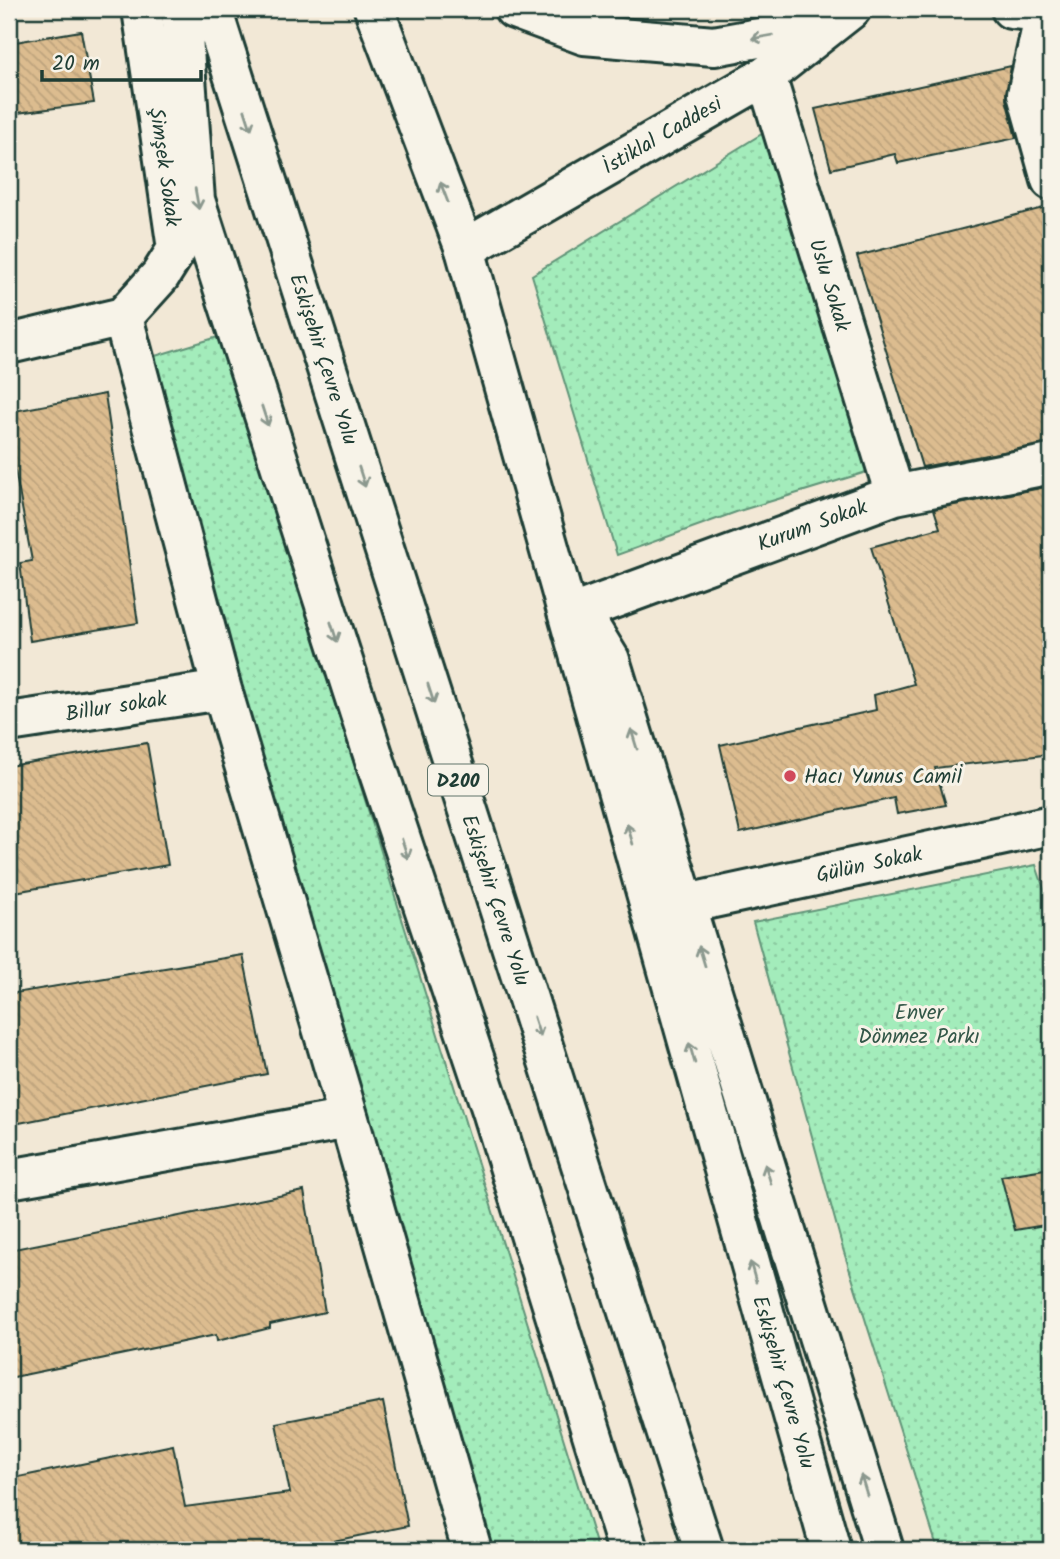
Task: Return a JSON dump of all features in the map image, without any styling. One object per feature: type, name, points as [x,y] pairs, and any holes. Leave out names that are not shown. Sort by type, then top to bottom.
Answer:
[{"type":"main road","name":"Şimşek Sokak","points":[[123,317],[160,276],[177,249],[142,9]]},
{"type":"main road","points":[[181,9],[195,200],[377,767],[492,1111],[628,1550]]},
{"type":"main road","name":"Eskişehir Çevre Yolu","points":[[212,9],[704,1550]]},
{"type":"main road","name":"Eskişehir Çevre Yolu","points":[[374,9],[466,249],[831,1550]]},
{"type":"main road","points":[[513,9],[584,35],[714,46],[840,17]]},
{"type":"main road","points":[[1036,11],[1027,94],[1051,180]]},
{"type":"main road","name":"İstiklal Caddesi","points":[[466,249],[766,76],[840,17]]},
{"type":"main road","name":"Uslu Sokak","points":[[766,76],[895,495]]},
{"type":"main road","points":[[466,249],[580,611],[610,660],[884,1550]]},
{"type":"main road","points":[[9,344],[123,317],[222,690],[349,1119],[472,1550]]},
{"type":"main road","name":"Kurum Sokak","points":[[580,611],[895,495],[1051,464]]},
{"type":"main road","name":"Billur sokak","points":[[9,722],[222,690]]},
{"type":"main road","name":"Gülün Sokak","points":[[686,904],[1051,825]]},
{"type":"main road","points":[[9,1179],[349,1119]]},
{"type":"green space","points":[[765,132],[886,466],[739,511],[617,555],[532,275]]},
{"type":"green space","points":[[221,336],[598,1550],[481,1550],[142,360]]},
{"type":"green space","name":"Enver Dönmez Parkı","points":[[1036,865],[1051,910],[1051,1550],[938,1550],[843,1249],[753,922]]},
{"type":"building","points":[[81,31],[94,103],[9,114],[9,43]]},
{"type":"building","points":[[1011,66],[1006,99],[1016,138],[898,163],[895,154],[831,169],[815,109]]},
{"type":"building","points":[[1051,206],[1051,443],[922,467],[857,256]]},
{"type":"building","points":[[105,394],[138,623],[30,641],[20,563],[32,561],[9,438],[9,412]]},
{"type":"building","points":[[1051,486],[1051,754],[935,768],[946,805],[897,814],[894,798],[740,833],[720,745],[876,710],[874,695],[914,684],[871,547],[940,528],[934,509]]},
{"type":"building","points":[[147,743],[168,865],[9,893],[9,766]]},
{"type":"building","points":[[243,955],[267,1074],[9,1125],[9,994]]},
{"type":"building","points":[[1051,1168],[1051,1224],[1015,1230],[1001,1176]]},
{"type":"building","points":[[304,1191],[325,1312],[270,1324],[270,1328],[217,1341],[216,1335],[9,1378],[9,1250]]},
{"type":"building","points":[[383,1402],[408,1526],[288,1550],[9,1550],[9,1479],[173,1445],[185,1507],[290,1493],[276,1423]]},
{"type":"place","name":"Hacı Yunus Camiİ","points":[[790,776]]}]
